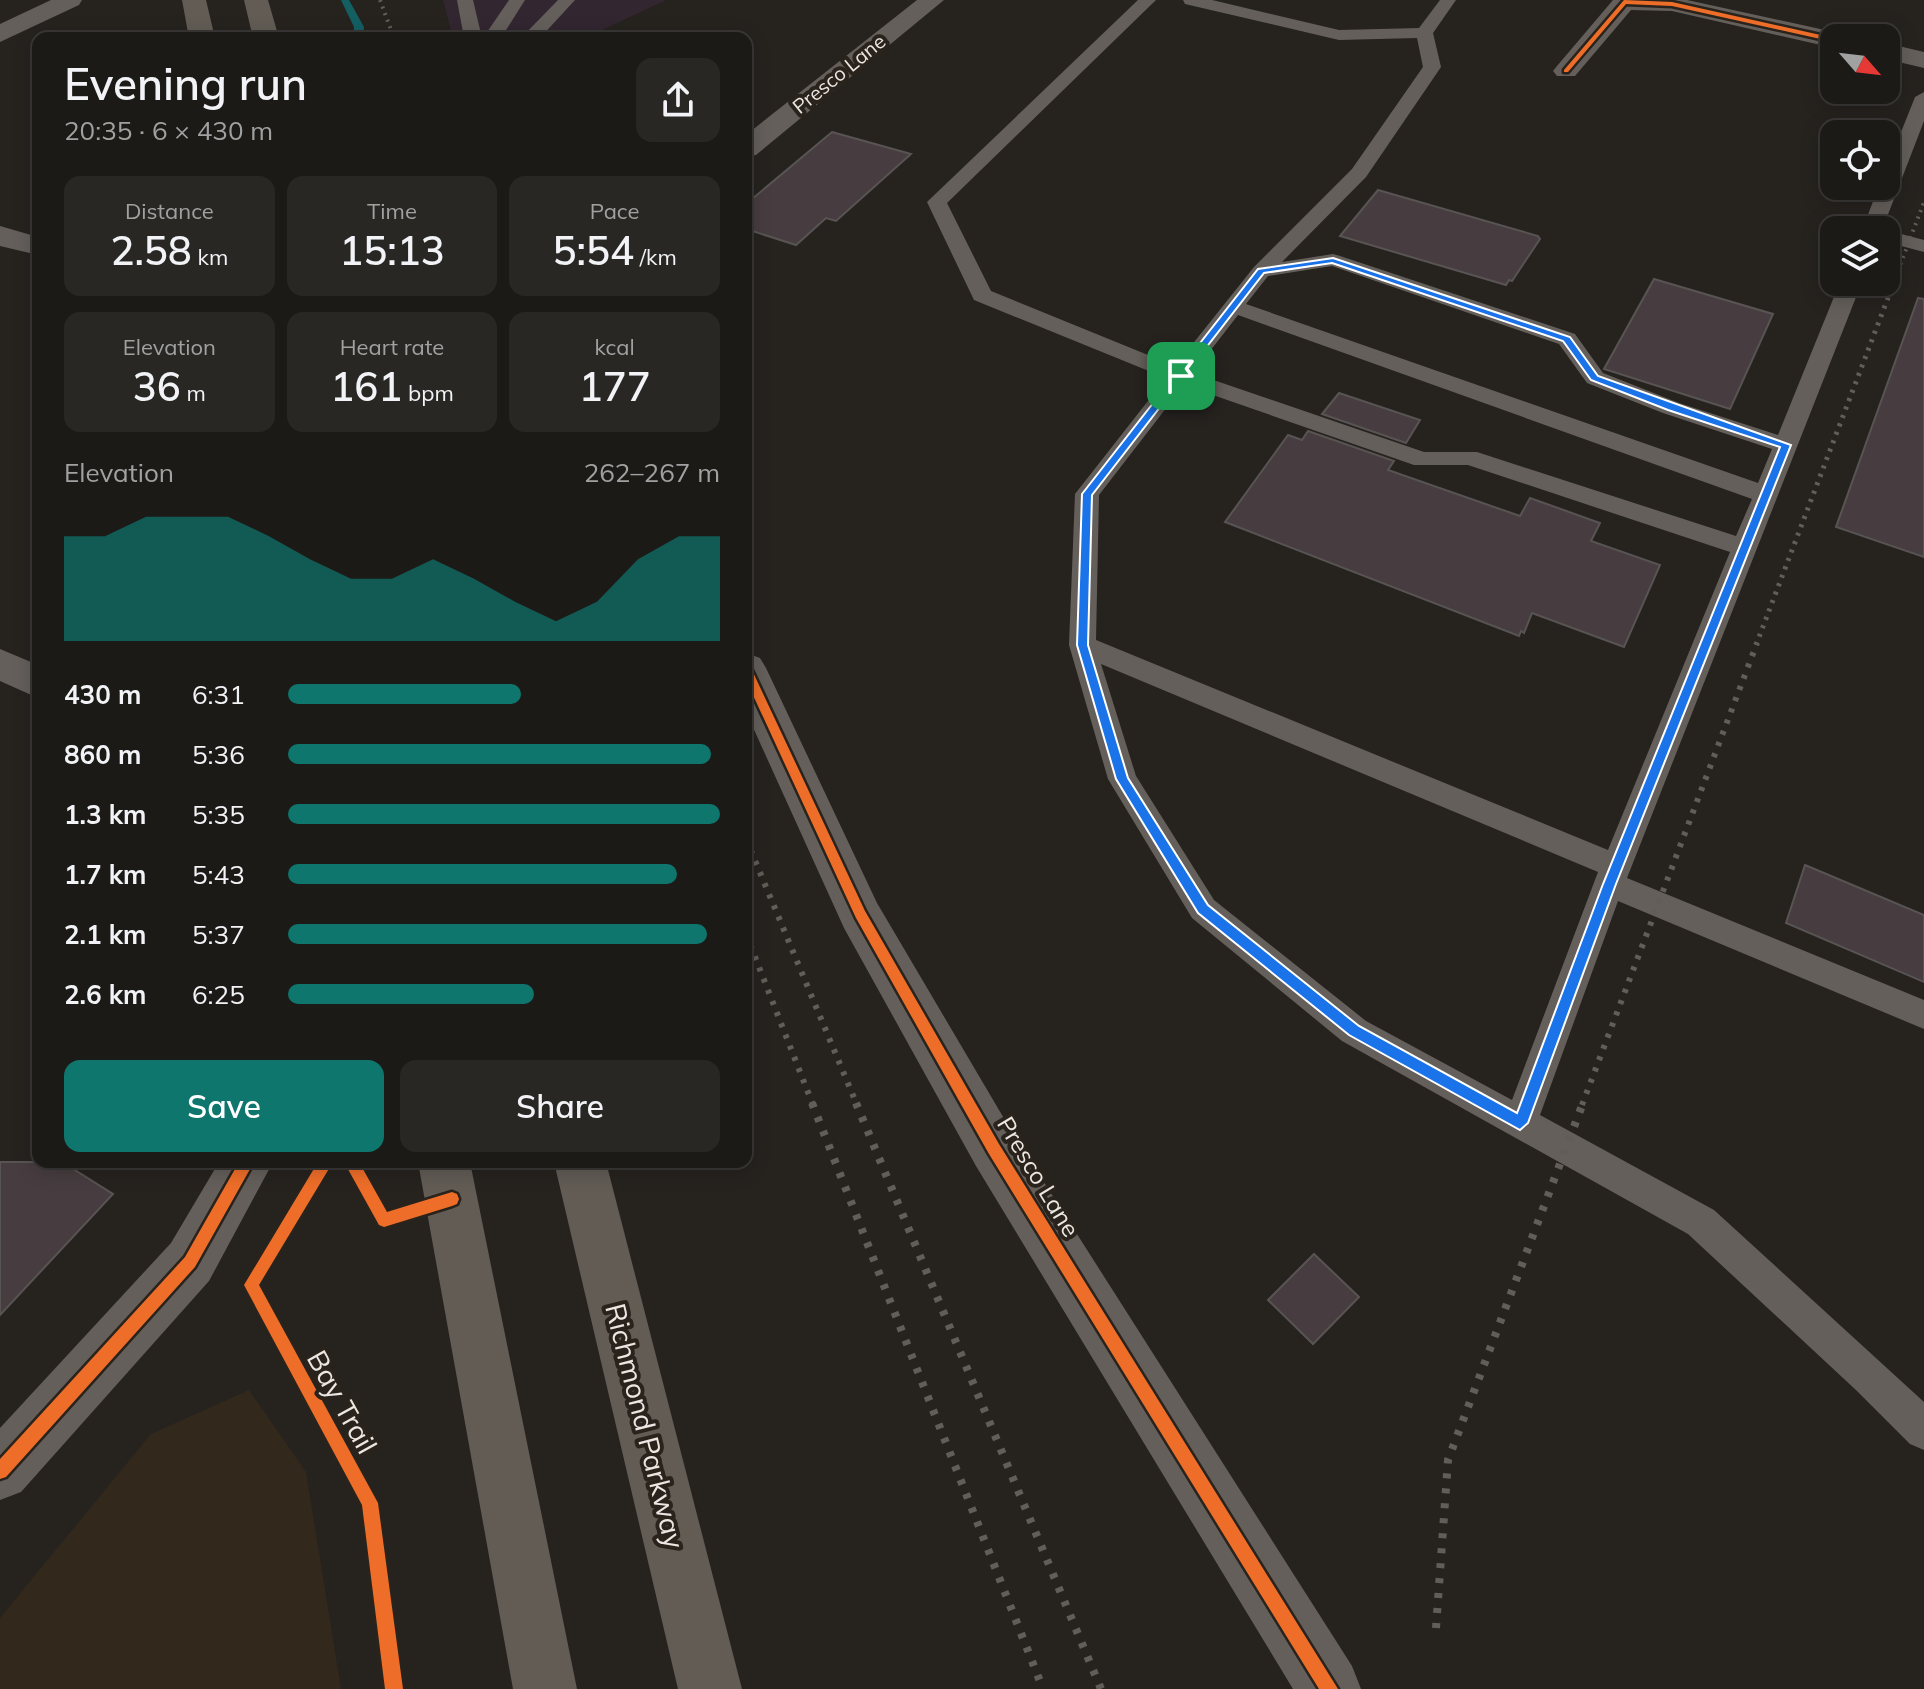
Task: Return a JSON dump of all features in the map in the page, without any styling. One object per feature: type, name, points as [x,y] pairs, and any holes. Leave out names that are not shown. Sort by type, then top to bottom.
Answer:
[{"type":"highway","points":[[194,0],[201,32]]},
{"type":"highway","points":[[256,0],[264,32]]},
{"type":"highway","points":[[445,1168],[545,1689]]},
{"type":"highway","name":"Richmond Parkway","points":[[581,1168],[710,1689]]},
{"type":"street","points":[[0,34],[70,0]]},
{"type":"street","name":"Presco Lane","points":[[752,144],[932,0]]},
{"type":"street","points":[[1566,71],[1624,2],[1672,4],[1820,37]]},
{"type":"street","points":[[1900,54],[1924,60]]},
{"type":"street","points":[[0,235],[32,246]]},
{"type":"street","points":[[0,664],[32,680]]},
{"type":"street","name":"Presco Lane","points":[[752,681],[860,914],[994,1149],[1329,1689]]},
{"type":"street","points":[[0,1471],[190,1262],[244,1168]]},
{"type":"lane","points":[[465,0],[472,32]]},
{"type":"lane","points":[[496,32],[517,0]]},
{"type":"lane","points":[[536,32],[567,0]]},
{"type":"lane","points":[[1148,0],[937,202],[982,295],[1181,376],[1422,460],[1469,457],[1744,548]]},
{"type":"lane","points":[[1191,0],[1339,35],[1424,33]]},
{"type":"lane","points":[[1448,0],[1424,33],[1432,67],[1359,173],[1261,271],[1087,494],[1082,645],[1122,779],[1203,909],[1354,1031],[1701,1222],[1871,1377],[1924,1430]]},
{"type":"lane","points":[[1877,216],[1924,97]]},
{"type":"lane","points":[[1900,240],[1924,246]]},
{"type":"lane","points":[[1261,271],[1333,260],[1567,339],[1595,378],[1671,408],[1785,445]]},
{"type":"lane","points":[[1520,1123],[1613,876],[1845,296]]},
{"type":"lane","points":[[1234,307],[1766,495]]},
{"type":"lane","points":[[1082,645],[1924,1015]]},
{"type":"shaded area","points":[[443,0],[666,0],[598,32],[451,32]]},
{"type":"shaded area","points":[[249,1390],[306,1472],[341,1689],[0,1689],[0,1618],[151,1434]]},
{"type":"building","points":[[832,132],[911,154],[836,221],[826,218],[796,245],[752,231],[752,199]]},
{"type":"building","points":[[1378,190],[1540,239],[1512,281],[1509,280],[1506,285],[1340,236]]},
{"type":"building","points":[[1654,279],[1773,314],[1730,409],[1604,369]]},
{"type":"building","points":[[1918,298],[1924,299],[1924,557],[1836,527]]},
{"type":"building","points":[[1339,393],[1420,420],[1406,443],[1322,414]]},
{"type":"building","points":[[1308,431],[1394,461],[1388,470],[1520,516],[1530,498],[1600,523],[1591,541],[1660,565],[1624,647],[1532,613],[1524,633],[1521,631],[1519,636],[1225,522],[1288,435],[1302,440]]},
{"type":"building","points":[[1805,865],[1924,915],[1924,982],[1786,923]]},
{"type":"building","points":[[0,1162],[32,1162],[32,1168],[72,1168],[113,1194],[0,1315]]},
{"type":"building","points":[[1314,1254],[1359,1297],[1313,1344],[1268,1300]]},
{"type":"waterway","points":[[345,0],[359,32]]},
{"type":"railway","points":[[380,0],[392,32]]},
{"type":"railway","points":[[1900,265],[1924,202]]},
{"type":"railway","points":[[1756,645],[1889,296]]},
{"type":"railway","points":[[1582,1105],[1757,643]]},
{"type":"railway","points":[[752,853],[857,1105]]},
{"type":"railway","points":[[752,949],[813,1105]]},
{"type":"railway","points":[[812,1103],[1043,1689]]},
{"type":"railway","points":[[856,1103],[1101,1689]]},
{"type":"railway","points":[[1436,1628],[1448,1460],[1583,1103]]},
{"type":"cycle path","points":[[1566,71],[1624,2],[1672,4],[1820,37]]},
{"type":"cycle path","points":[[752,681],[860,914],[994,1149],[1329,1689]]},
{"type":"cycle path","points":[[0,1471],[190,1262],[244,1168]]},
{"type":"cycle path","name":"Bay Trail","points":[[322,1168],[251,1285],[370,1503],[394,1689]]},
{"type":"cycle path","points":[[354,1168],[384,1220],[452,1199]]},
{"type":"route","points":[[1333,260],[1567,339],[1595,378],[1671,408],[1785,445],[1609,884],[1520,1123],[1354,1031],[1203,909],[1122,779],[1082,645],[1087,494],[1181,376],[1261,271],[1333,260]]}]
